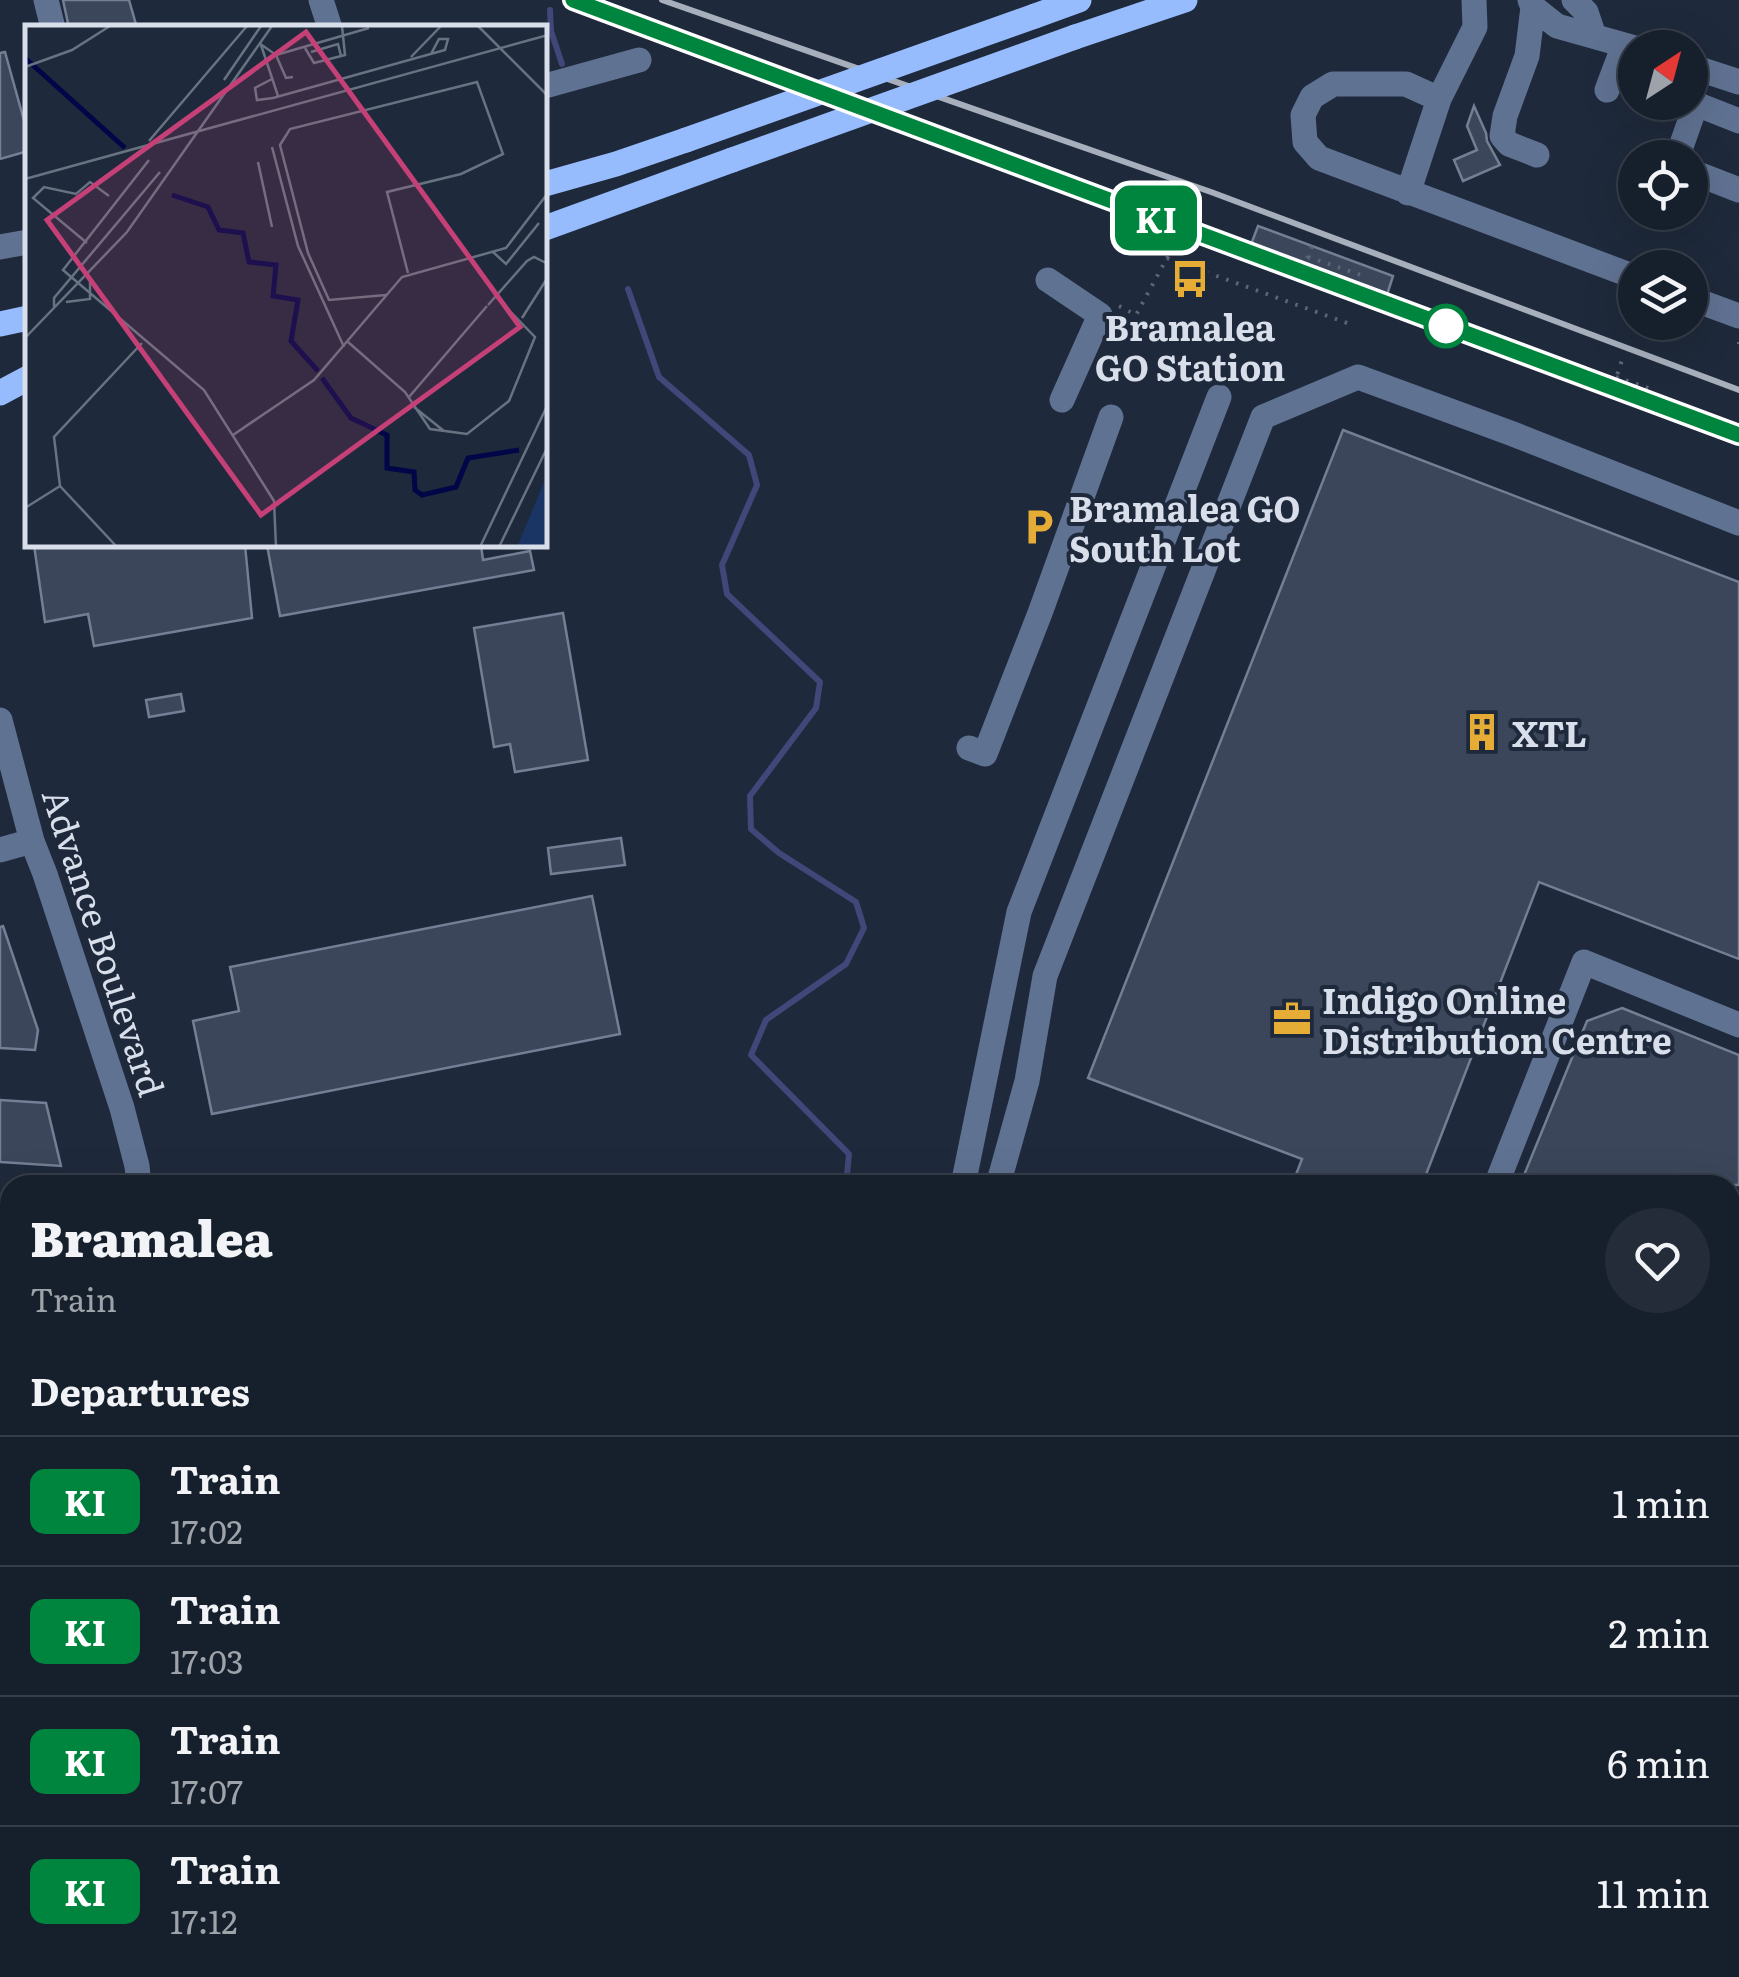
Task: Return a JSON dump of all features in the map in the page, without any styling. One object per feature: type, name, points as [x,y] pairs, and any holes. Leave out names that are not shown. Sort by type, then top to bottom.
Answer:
[{"type":"main road","points":[[548,183],[686,140],[1078,0]]},
{"type":"main road","points":[[548,227],[1185,0]]},
{"type":"main road","points":[[0,324],[25,319]]},
{"type":"main road","points":[[0,382],[25,378]]},
{"type":"main road","points":[[0,392],[25,380]]},
{"type":"street","points":[[46,0],[52,25]]},
{"type":"street","points":[[321,0],[329,25]]},
{"type":"street","points":[[1408,193],[1439,99],[1475,28],[1474,0]]},
{"type":"street","points":[[1574,0],[1586,12],[1594,36]]},
{"type":"street","points":[[1532,4],[1557,26],[1618,43]]},
{"type":"street","points":[[1532,4],[1527,56],[1502,136],[1509,144],[1537,155]]},
{"type":"street","points":[[548,85],[639,60]]},
{"type":"street","points":[[1607,90],[1618,69]]},
{"type":"street","points":[[1708,72],[1739,82]]},
{"type":"street","points":[[1439,99],[1406,84],[1333,84],[1312,97],[1303,116],[1305,142],[1319,158],[1618,271]]},
{"type":"street","points":[[1708,104],[1739,120]]},
{"type":"street","points":[[1708,177],[1739,190]]},
{"type":"street","points":[[0,247],[25,243]]},
{"type":"street","points":[[1048,280],[1100,315],[1062,400]]},
{"type":"street","points":[[1708,305],[1739,316]]},
{"type":"street","points":[[1001,1175],[1027,1081],[1045,976],[1263,416],[1358,377],[1739,523]]},
{"type":"street","points":[[964,1175],[1019,912],[1219,397]]},
{"type":"street","points":[[969,748],[985,754],[1111,417]]},
{"type":"street","name":"Advance Boulevard","points":[[0,720],[32,842],[122,1108],[137,1175]]},
{"type":"street","points":[[0,850],[32,842]]},
{"type":"street","points":[[1500,1175],[1584,962],[1739,1025]]},
{"type":"path","points":[[1303,268],[1314,242]]},
{"type":"path","points":[[1308,257],[1364,276]]},
{"type":"path","points":[[1119,306],[1136,315],[1166,258],[1347,323]]},
{"type":"path","points":[[1297,304],[1300,297]]},
{"type":"path","points":[[1614,384],[1623,357]]},
{"type":"path","points":[[1616,377],[1652,389]]},
{"type":"building","points":[[63,0],[129,0],[136,25],[68,25]]},
{"type":"building","points":[[5,52],[25,124],[25,152],[0,159],[0,53]]},
{"type":"building","points":[[1474,106],[1500,165],[1463,181],[1454,160],[1477,150],[1467,126]]},
{"type":"building","points":[[1258,226],[1393,276],[1386,298],[1250,247]]},
{"type":"building","name":"XTL","points":[[1343,430],[1739,582],[1739,959],[1539,882],[1426,1175],[1296,1175],[1302,1159],[1088,1078]]},
{"type":"building","points":[[34,548],[245,548],[252,618],[94,646],[88,614],[45,622]]},
{"type":"building","points":[[268,548],[481,548],[483,560],[530,551],[534,570],[280,616]]},
{"type":"building","points":[[563,613],[588,760],[515,772],[510,744],[494,747],[474,628]]},
{"type":"building","points":[[181,694],[184,711],[149,717],[146,700]]},
{"type":"building","points":[[621,838],[625,865],[551,874],[548,848]]},
{"type":"building","points":[[592,896],[620,1034],[212,1114],[193,1021],[239,1011],[230,967]]},
{"type":"building","points":[[3,926],[38,1030],[35,1050],[0,1048]]},
{"type":"building","points":[[1622,1008],[1739,1055],[1739,1175],[1524,1175],[1587,1021]]},
{"type":"building","points":[[0,1100],[46,1103],[61,1166],[0,1162]]},
{"type":"waterway","points":[[550,10],[551,31],[562,64]]},
{"type":"waterway","points":[[628,289],[659,377],[749,455],[757,485],[722,565],[727,594],[820,682],[816,708],[750,796],[751,829],[779,853],[856,902],[864,928],[846,964],[766,1020],[751,1055],[849,1154],[847,1175]]},
{"type":"railway","points":[[573,0],[1739,435]]},
{"type":"railway","points":[[662,0],[1211,192],[1739,390]]},
{"type":"train","name":"KI","points":[[573,0],[1739,435]]},
{"type":"place","name":"Bramalea GO Station","points":[[1190,279]]},
{"type":"place","name":"Bramalea GO South Lot","points":[[1039,527]]},
{"type":"place","name":"XTL","points":[[1482,732]]},
{"type":"place","name":"Indigo Online Distribution Centre","points":[[1292,1019]]}]
